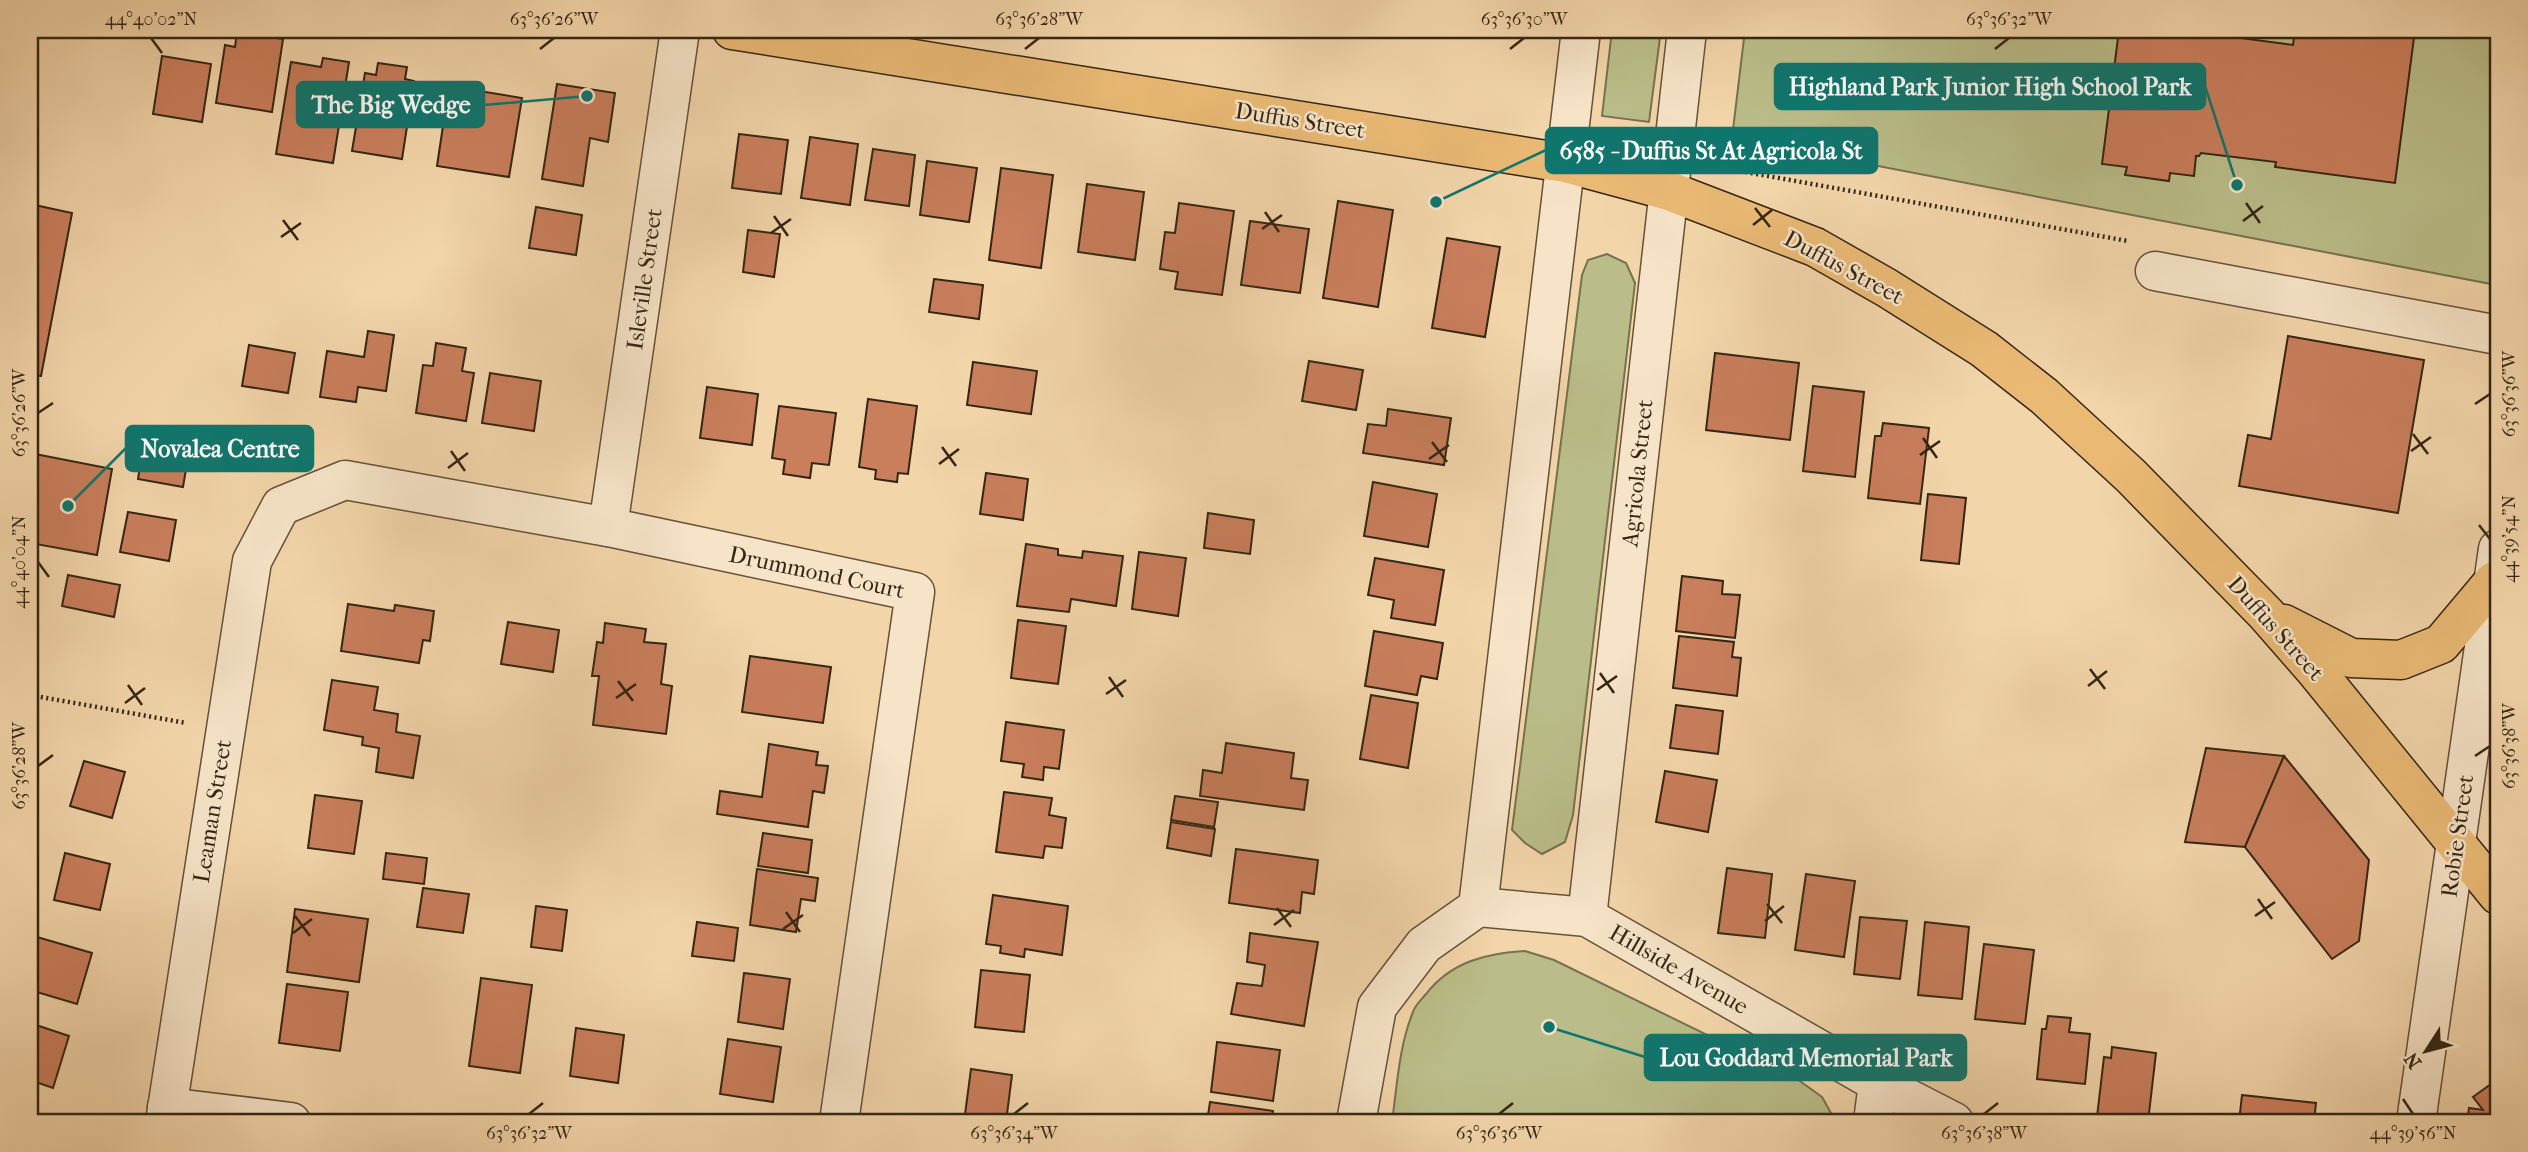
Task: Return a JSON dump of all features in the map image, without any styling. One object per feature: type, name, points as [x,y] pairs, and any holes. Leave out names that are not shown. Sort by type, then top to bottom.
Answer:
[{"type":"main road","name":"Duffus Street","points":[[732,30],[1565,163],[1669,191],[1815,247],[1887,288],[1984,349],[2044,396],[2113,458],[2266,614],[2315,670],[2498,895]]},
{"type":"main road","points":[[2266,614],[2351,657],[2401,660],[2441,644],[2496,565]]},
{"type":"street","name":"Isleville Street","points":[[608,527],[680,30]]},
{"type":"street","points":[[1478,907],[1581,30]]},
{"type":"street","name":"Agricola Street","points":[[1587,917],[1688,30]]},
{"type":"street","points":[[2143,257],[2498,335]]},
{"type":"street","name":"Drummond Court","points":[[281,506],[345,480],[608,527],[915,592],[839,1122]]},
{"type":"street","name":"Leaman Street","points":[[166,1115],[252,561],[281,506]]},
{"type":"street","name":"Robie Street","points":[[2416,1122],[2496,565]]},
{"type":"street","points":[[1356,1122],[1377,1007],[1424,945],[1478,907],[1587,917]]},
{"type":"street","name":"Hillside Avenue","points":[[1587,917],[1878,1083],[1954,1122]]},
{"type":"street","points":[[1873,1122],[1878,1083]]},
{"type":"street","points":[[166,1115],[291,1122]]},
{"type":"path","points":[[1739,170],[2143,257]]},
{"type":"path","points":[[30,695],[225,730]]},
{"type":"green space","points":[[1612,30],[1661,30],[1649,122],[1602,116]]},
{"type":"green space","points":[[1745,30],[2498,30],[2498,232],[2491,284],[1732,138]]},
{"type":"green space","points":[[1607,254],[1626,263],[1635,283],[1573,815],[1565,842],[1542,854],[1512,830],[1582,275],[1588,260]]},
{"type":"green space","points":[[1525,951],[1554,960],[1797,1079],[1822,1097],[1836,1122],[1392,1122],[1402,1052],[1408,1025],[1417,1005],[1436,983],[1470,961]]},
{"type":"building","points":[[1275,30],[1318,30],[1318,36]]},
{"type":"building","points":[[2119,30],[2226,30],[2225,36],[2293,45],[2295,30],[2415,30],[2395,183],[2275,167],[2276,162],[2201,153],[2196,156],[2194,176],[2170,173],[2169,181],[2125,175],[2127,167],[2102,164]]},
{"type":"building","points":[[237,32],[283,39],[272,112],[216,103],[225,45],[235,47]]},
{"type":"building","points":[[162,56],[211,64],[202,122],[153,114]]},
{"type":"building","points":[[323,58],[349,62],[333,163],[276,154],[291,62],[321,67]]},
{"type":"building","points":[[378,63],[407,67],[405,79],[414,81],[402,159],[352,151],[365,73],[376,75]]},
{"type":"building","points":[[557,84],[615,93],[608,142],[590,138],[583,186],[542,179]]},
{"type":"building","points":[[449,86],[522,98],[509,177],[437,166]]},
{"type":"building","points":[[739,134],[788,140],[781,194],[732,188]]},
{"type":"building","points":[[810,137],[858,144],[850,205],[801,198]]},
{"type":"building","points":[[873,149],[915,155],[909,206],[865,200]]},
{"type":"building","points":[[927,161],[977,168],[969,222],[920,215]]},
{"type":"building","points":[[1001,168],[1053,175],[1041,268],[989,260]]},
{"type":"building","points":[[1087,184],[1144,192],[1135,260],[1078,252]]},
{"type":"building","points":[[1338,201],[1393,210],[1378,307],[1323,298]]},
{"type":"building","points":[[1179,203],[1234,211],[1222,295],[1175,289],[1178,272],[1160,269],[1165,232],[1175,233]]},
{"type":"building","points":[[30,204],[72,213],[41,376],[30,374]]},
{"type":"building","points":[[536,207],[582,215],[576,255],[529,248]]},
{"type":"building","points":[[1250,221],[1309,229],[1300,293],[1241,285]]},
{"type":"building","points":[[748,230],[780,234],[774,277],[743,272]]},
{"type":"building","points":[[1447,238],[1500,247],[1485,337],[1432,328]]},
{"type":"building","points":[[934,279],[983,285],[979,319],[929,312]]},
{"type":"building","points":[[368,331],[394,335],[386,391],[358,387],[356,402],[320,397],[327,351],[364,357]]},
{"type":"building","points":[[2288,336],[2424,360],[2398,513],[2239,486],[2248,435],[2271,439]]},
{"type":"building","points":[[436,343],[466,348],[462,371],[474,373],[466,421],[416,413],[423,365],[433,366]]},
{"type":"building","points":[[249,345],[295,353],[288,393],[242,386]]},
{"type":"building","points":[[1715,353],[1799,363],[1790,440],[1706,430]]},
{"type":"building","points":[[1309,361],[1363,370],[1356,410],[1302,401]]},
{"type":"building","points":[[973,362],[1037,371],[1031,414],[967,405]]},
{"type":"building","points":[[490,373],[541,381],[534,431],[482,423]]},
{"type":"building","points":[[1813,386],[1864,392],[1855,477],[1803,471]]},
{"type":"building","points":[[707,387],[758,394],[752,445],[700,438]]},
{"type":"building","points":[[868,399],[917,406],[908,474],[898,473],[897,482],[875,479],[876,470],[859,467]]},
{"type":"building","points":[[779,406],[836,413],[829,465],[812,463],[810,478],[783,474],[785,460],[772,458]]},
{"type":"building","points":[[1388,409],[1451,418],[1444,465],[1363,453],[1368,424],[1386,426]]},
{"type":"building","points":[[1883,423],[1929,428],[1920,504],[1868,498],[1875,436],[1881,436]]},
{"type":"building","points":[[145,432],[191,440],[183,487],[138,479]]},
{"type":"building","points":[[30,453],[112,469],[97,555],[30,543]]},
{"type":"building","points":[[986,473],[1028,479],[1023,520],[980,514]]},
{"type":"building","points":[[1373,482],[1437,494],[1428,547],[1364,536]]},
{"type":"building","points":[[1928,494],[1966,498],[1959,564],[1921,560]]},
{"type":"building","points":[[128,512],[176,520],[169,561],[120,552]]},
{"type":"building","points":[[1208,513],[1254,520],[1250,554],[1204,548]]},
{"type":"building","points":[[1026,544],[1058,549],[1058,555],[1082,558],[1083,551],[1123,556],[1116,606],[1071,599],[1069,612],[1017,606]]},
{"type":"building","points":[[1139,552],[1186,558],[1178,616],[1132,609]]},
{"type":"building","points":[[1375,558],[1444,570],[1435,625],[1391,618],[1394,600],[1368,595]]},
{"type":"building","points":[[68,575],[120,585],[114,617],[62,606]]},
{"type":"building","points":[[1682,576],[1723,581],[1722,594],[1740,595],[1735,638],[1676,631]]},
{"type":"building","points":[[348,604],[394,611],[395,605],[434,611],[430,641],[423,640],[419,663],[341,651]]},
{"type":"building","points":[[1018,620],[1066,626],[1058,684],[1011,678]]},
{"type":"building","points":[[508,622],[559,630],[553,672],[501,664]]},
{"type":"building","points":[[605,623],[646,629],[644,642],[666,644],[661,684],[672,686],[666,734],[593,725],[599,676],[592,676],[597,642],[603,643]]},
{"type":"building","points":[[1374,631],[1443,643],[1437,679],[1421,676],[1417,695],[1365,686]]},
{"type":"building","points":[[1679,636],[1734,642],[1732,657],[1741,658],[1737,696],[1673,688]]},
{"type":"building","points":[[750,656],[831,667],[823,723],[742,712]]},
{"type":"building","points":[[332,680],[378,687],[374,710],[398,714],[396,732],[420,736],[413,778],[376,772],[379,748],[362,745],[363,737],[324,730]]},
{"type":"building","points":[[1371,695],[1418,703],[1408,768],[1360,759]]},
{"type":"building","points":[[1676,705],[1723,711],[1718,754],[1670,748]]},
{"type":"building","points":[[1006,722],[1064,730],[1059,769],[1044,767],[1043,780],[1022,777],[1024,764],[1001,761]]},
{"type":"building","points":[[1226,743],[1294,753],[1291,778],[1308,780],[1304,810],[1200,796],[1203,770],[1222,773]]},
{"type":"building","points":[[769,744],[818,752],[816,765],[828,766],[824,793],[813,791],[808,827],[717,814],[720,791],[762,797]]},
{"type":"building","points":[[2206,748],[2284,756],[2245,847],[2185,842]]},
{"type":"building","points":[[2284,756],[2369,860],[2359,941],[2332,959],[2245,847]]},
{"type":"building","points":[[84,761],[125,772],[112,818],[70,806]]},
{"type":"building","points":[[1665,771],[1717,780],[1708,832],[1656,822]]},
{"type":"building","points":[[1004,792],[1052,798],[1049,815],[1066,818],[1062,848],[1045,846],[1043,858],[996,852]]},
{"type":"building","points":[[315,795],[362,801],[354,854],[308,848]]},
{"type":"building","points":[[1175,796],[1218,802],[1214,827],[1171,820]]},
{"type":"building","points":[[1171,822],[1215,829],[1211,856],[1167,848]]},
{"type":"building","points":[[763,833],[812,840],[808,873],[758,866]]},
{"type":"building","points":[[1236,849],[1318,860],[1314,894],[1302,892],[1300,913],[1229,903]]},
{"type":"building","points":[[65,853],[110,864],[100,910],[54,900]]},
{"type":"building","points":[[386,853],[427,858],[424,884],[383,879]]},
{"type":"building","points":[[1727,868],[1772,874],[1765,938],[1718,933]]},
{"type":"building","points":[[757,869],[818,878],[815,901],[801,899],[796,932],[750,925]]},
{"type":"building","points":[[1806,874],[1855,881],[1844,957],[1795,950]]},
{"type":"building","points":[[423,888],[469,894],[463,933],[417,927]]},
{"type":"building","points":[[993,895],[1068,906],[1062,955],[1025,949],[1024,957],[1000,953],[1001,946],[986,944]]},
{"type":"building","points":[[536,906],[567,910],[562,951],[531,947]]},
{"type":"building","points":[[295,909],[368,919],[359,982],[287,972]]},
{"type":"building","points":[[1860,917],[1907,921],[1900,979],[1854,974]]},
{"type":"building","points":[[697,922],[738,928],[734,961],[692,956]]},
{"type":"building","points":[[1925,922],[1969,927],[1962,999],[1918,995]]},
{"type":"building","points":[[1250,933],[1318,942],[1304,1026],[1231,1014],[1237,983],[1262,986],[1265,965],[1247,962]]},
{"type":"building","points":[[30,935],[92,953],[77,1004],[30,990]]},
{"type":"building","points":[[1984,944],[2034,950],[2025,1024],[1975,1019]]},
{"type":"building","points":[[981,970],[1030,975],[1024,1032],[975,1027]]},
{"type":"building","points":[[744,973],[790,979],[783,1029],[738,1022]]},
{"type":"building","points":[[481,978],[532,985],[520,1073],[469,1066]]},
{"type":"building","points":[[287,984],[348,992],[340,1051],[279,1043]]},
{"type":"building","points":[[2048,1016],[2071,1018],[2069,1032],[2090,1034],[2085,1084],[2037,1079],[2042,1029],[2046,1029]]},
{"type":"building","points":[[30,1023],[69,1036],[53,1088],[30,1080]]},
{"type":"building","points":[[576,1028],[624,1035],[618,1083],[570,1076]]},
{"type":"building","points":[[728,1039],[781,1047],[773,1102],[720,1094]]},
{"type":"building","points":[[1217,1042],[1280,1050],[1273,1101],[1211,1092]]},
{"type":"building","points":[[2112,1047],[2156,1053],[2148,1122],[2097,1117],[2104,1057],[2111,1058]]},
{"type":"building","points":[[971,1069],[1012,1075],[1006,1122],[964,1122]]},
{"type":"building","points":[[2498,1079],[2498,1122],[2467,1122],[2469,1108],[2483,1110],[2473,1097]]},
{"type":"building","points":[[2242,1095],[2316,1103],[2314,1122],[2239,1122]]},
{"type":"building","points":[[1210,1102],[1273,1111],[1271,1122],[1207,1122]]},
{"type":"building","points":[[30,1116],[55,1119],[55,1122],[30,1122]]},
{"type":"place","name":"The Big Wedge","points":[[587,96]]},
{"type":"place","name":"Highland Park Junior High School Park","points":[[2237,185]]},
{"type":"place","name":"6585 - Duffus St At Agricola St","points":[[1436,202]]},
{"type":"place","name":"Novalea Centre","points":[[68,506]]},
{"type":"place","name":"Lou Goddard Memorial Park","points":[[1549,1027]]}]
